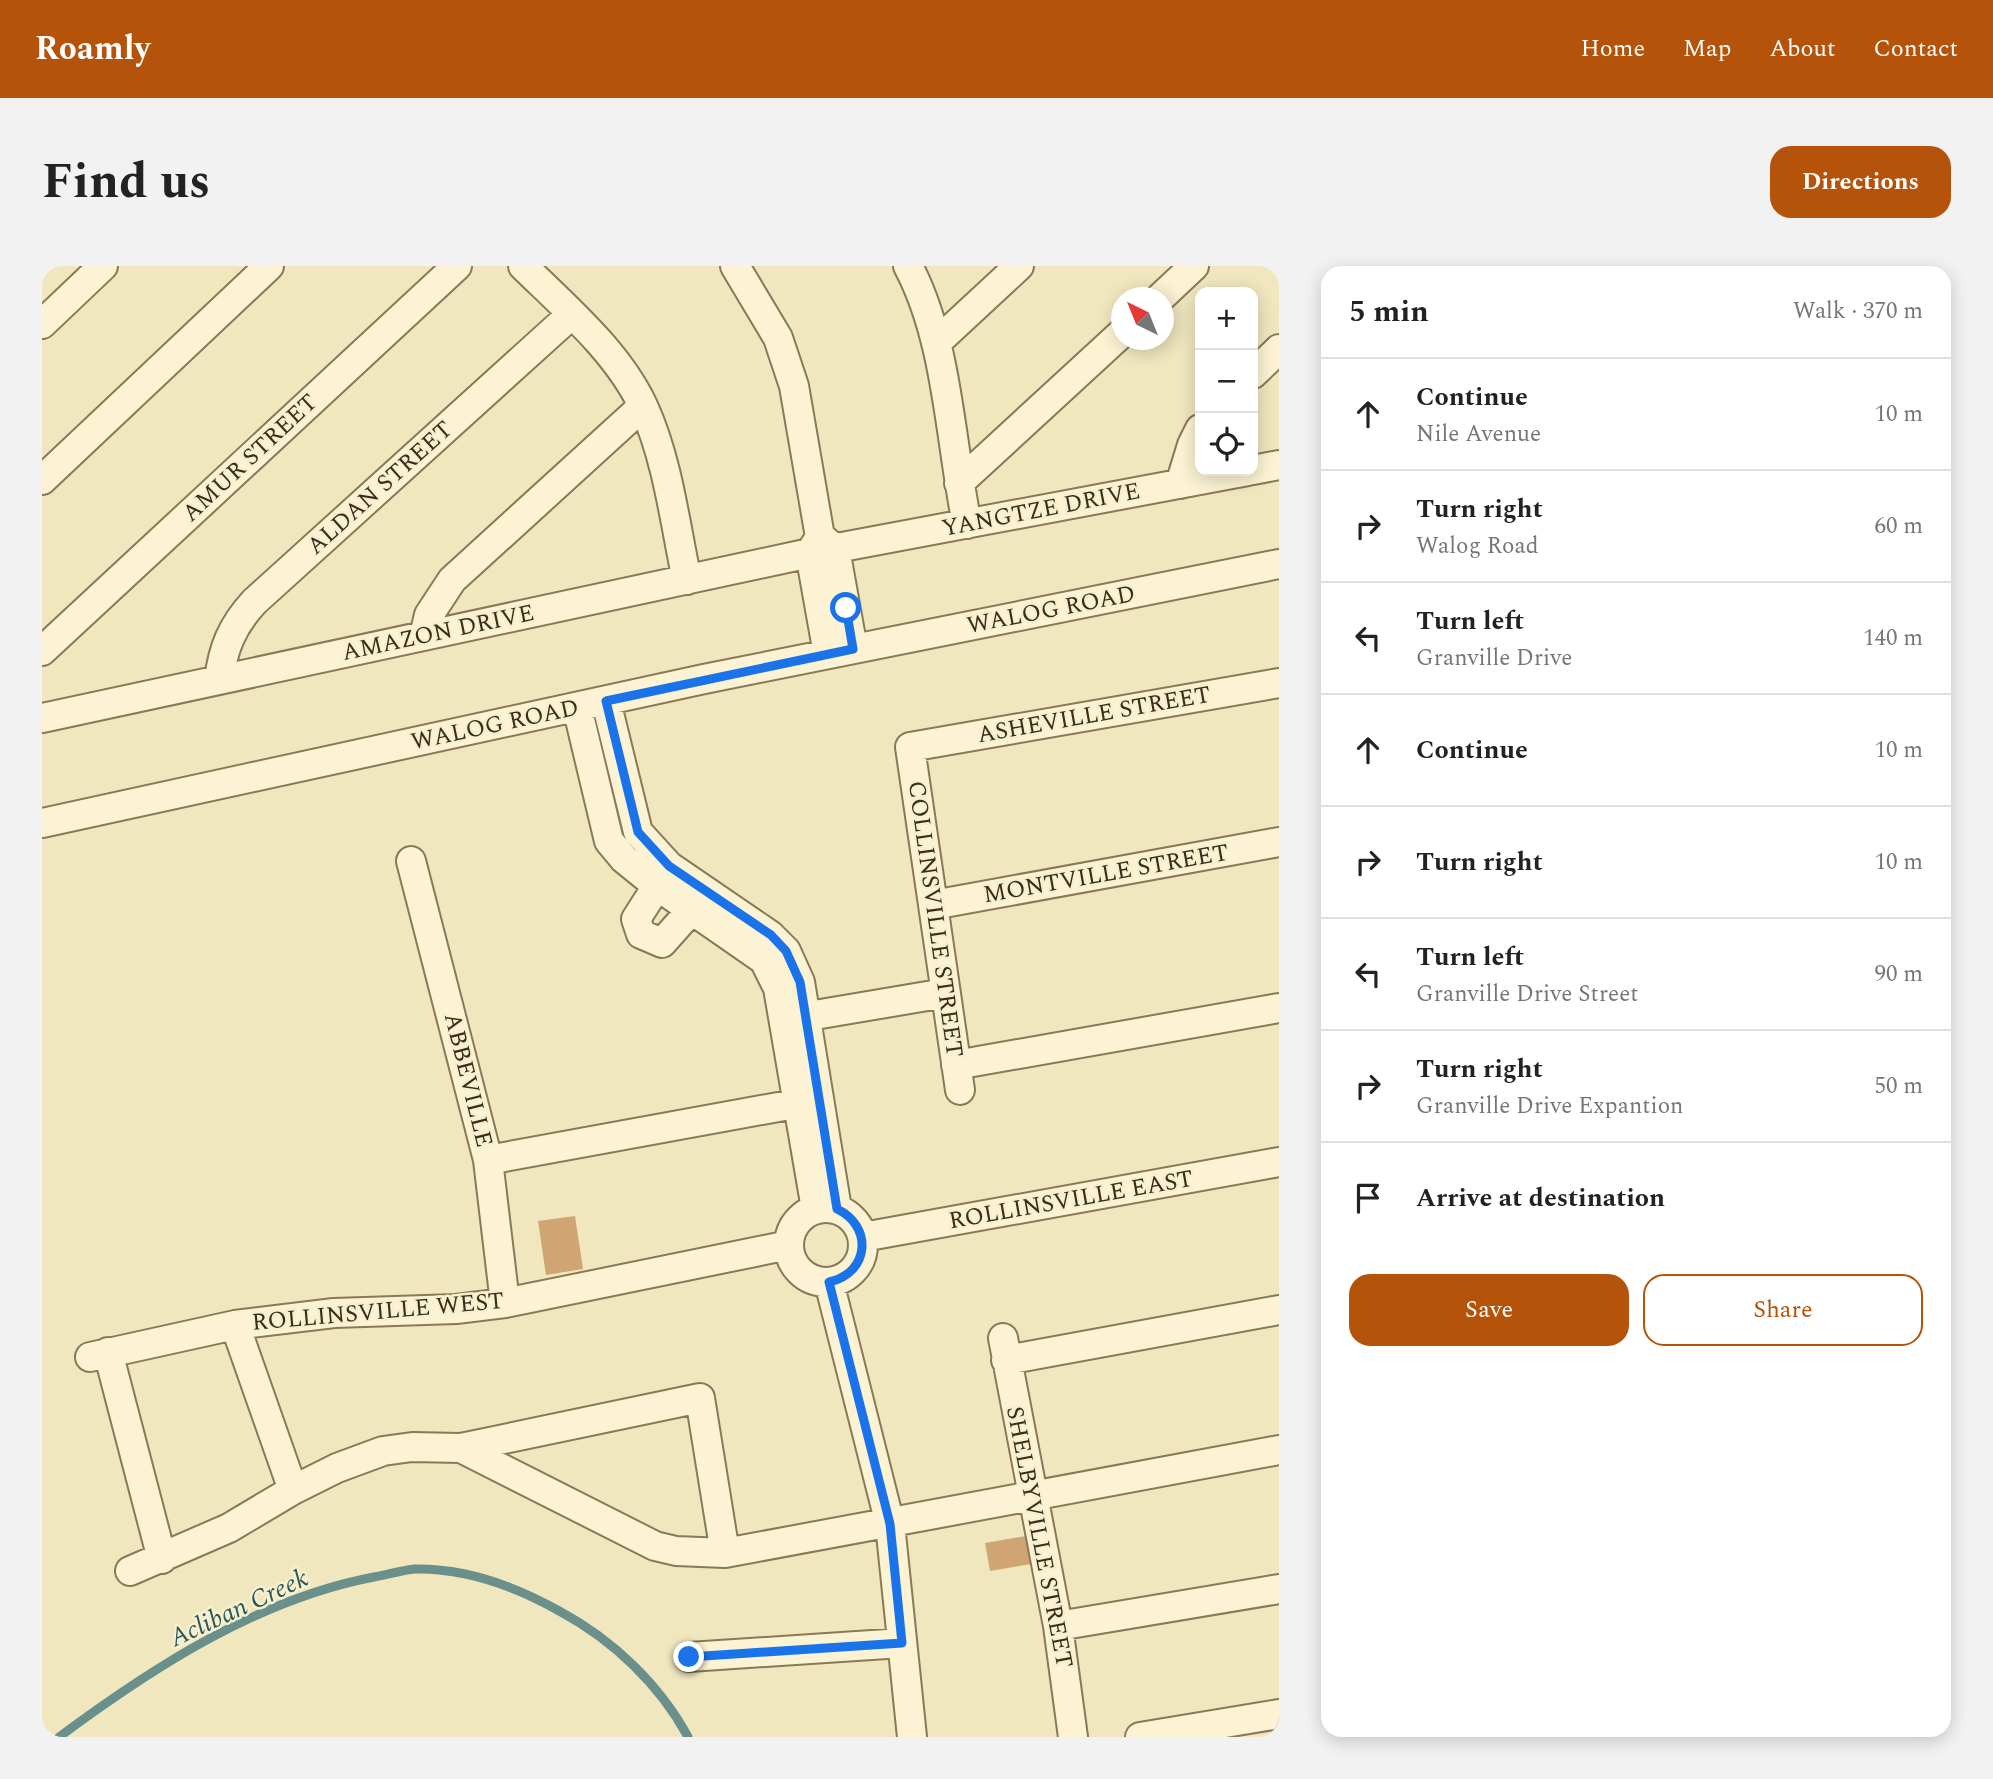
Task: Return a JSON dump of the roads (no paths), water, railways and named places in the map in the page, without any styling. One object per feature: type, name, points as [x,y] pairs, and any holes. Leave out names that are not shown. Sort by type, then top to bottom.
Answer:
[{"type":"street","points":[[42,324],[103,266]]},
{"type":"street","points":[[42,480],[269,266]]},
{"type":"street","name":"AMUR STREET","points":[[42,651],[457,266]]},
{"type":"street","points":[[523,266],[605,350],[643,406],[656,437],[687,580]]},
{"type":"street","points":[[735,266],[778,338],[794,386],[841,651]]},
{"type":"street","points":[[908,266],[926,307],[936,344],[967,524]]},
{"type":"street","points":[[936,344],[1019,266]]},
{"type":"street","points":[[1172,287],[1194,266]]},
{"type":"street","name":"ALDAN STREET","points":[[219,680],[228,636],[239,618],[254,602],[572,314]]},
{"type":"street","points":[[958,483],[1111,343]]},
{"type":"street","points":[[1258,369],[1279,349]]},
{"type":"street","points":[[425,636],[429,615],[452,580],[643,406]]},
{"type":"street","points":[[1180,484],[1195,439]]},
{"type":"street","name":"YANGTZE DRIVE","points":[[1258,469],[1279,465]]},
{"type":"street","name":"YANGTZE DRIVE","points":[[822,546],[967,524],[1220,476]]},
{"type":"street","name":"AMAZON DRIVE","points":[[42,718],[687,580],[822,546]]},
{"type":"street","name":"WALOG ROAD","points":[[42,823],[841,651],[1279,564]]},
{"type":"street","name":"ASHEVILLE STREET","points":[[910,747],[1279,683]]},
{"type":"street","points":[[606,701],[638,832],[663,876]]},
{"type":"street","points":[[577,707],[609,841],[624,859],[663,876],[699,902],[764,960],[796,1018],[826,1209]]},
{"type":"street","name":"COLLINSVILLE STREET","points":[[910,747],[958,1078],[1279,1008]]},
{"type":"street","name":"MONTVILLE STREET","points":[[933,905],[1279,842]]},
{"type":"street","name":"ABBEVILLE","points":[[411,861],[488,1160],[505,1303]]},
{"type":"street","points":[[663,876],[636,919],[641,934],[662,943],[699,902]]},
{"type":"street","points":[[796,1018],[945,993]]},
{"type":"street","points":[[796,1018],[800,1103],[826,1209]]},
{"type":"street","points":[[488,1160],[800,1103]]},
{"type":"street","name":"ROLLINSVILLE EAST","points":[[863,1237],[1279,1162]]},
{"type":"street","points":[[826,1209],[854,1219],[863,1237],[864,1248],[856,1267],[840,1279],[829,1282],[809,1278],[801,1272],[790,1255],[789,1245],[794,1226],[807,1212],[826,1209]]},
{"type":"street","name":"ROLLINSVILLE WEST","points":[[162,1559],[99,1354],[235,1325],[334,1313],[456,1309],[505,1303],[789,1245]]},
{"type":"street","points":[[829,1282],[890,1524],[912,1737]]},
{"type":"street","name":"SHELBYVILLE STREET","points":[[1073,1737],[1058,1626],[1004,1349],[1279,1310]]},
{"type":"street","points":[[235,1325],[293,1490]]},
{"type":"street","points":[[130,1571],[229,1528],[293,1490],[383,1451],[412,1447],[461,1448],[700,1398],[725,1553]]},
{"type":"street","points":[[461,1448],[635,1538],[676,1551],[725,1553],[1279,1450]]},
{"type":"street","points":[[1058,1626],[1279,1589]]},
{"type":"street","points":[[689,1657],[902,1643]]},
{"type":"street","points":[[1140,1737],[1279,1714]]},
{"type":"waterway","name":"Acliban Creek","points":[[59,1737],[169,1662],[248,1619],[331,1587],[415,1569],[454,1572],[491,1581],[544,1603],[580,1623],[634,1666],[664,1699],[688,1737]]}]
